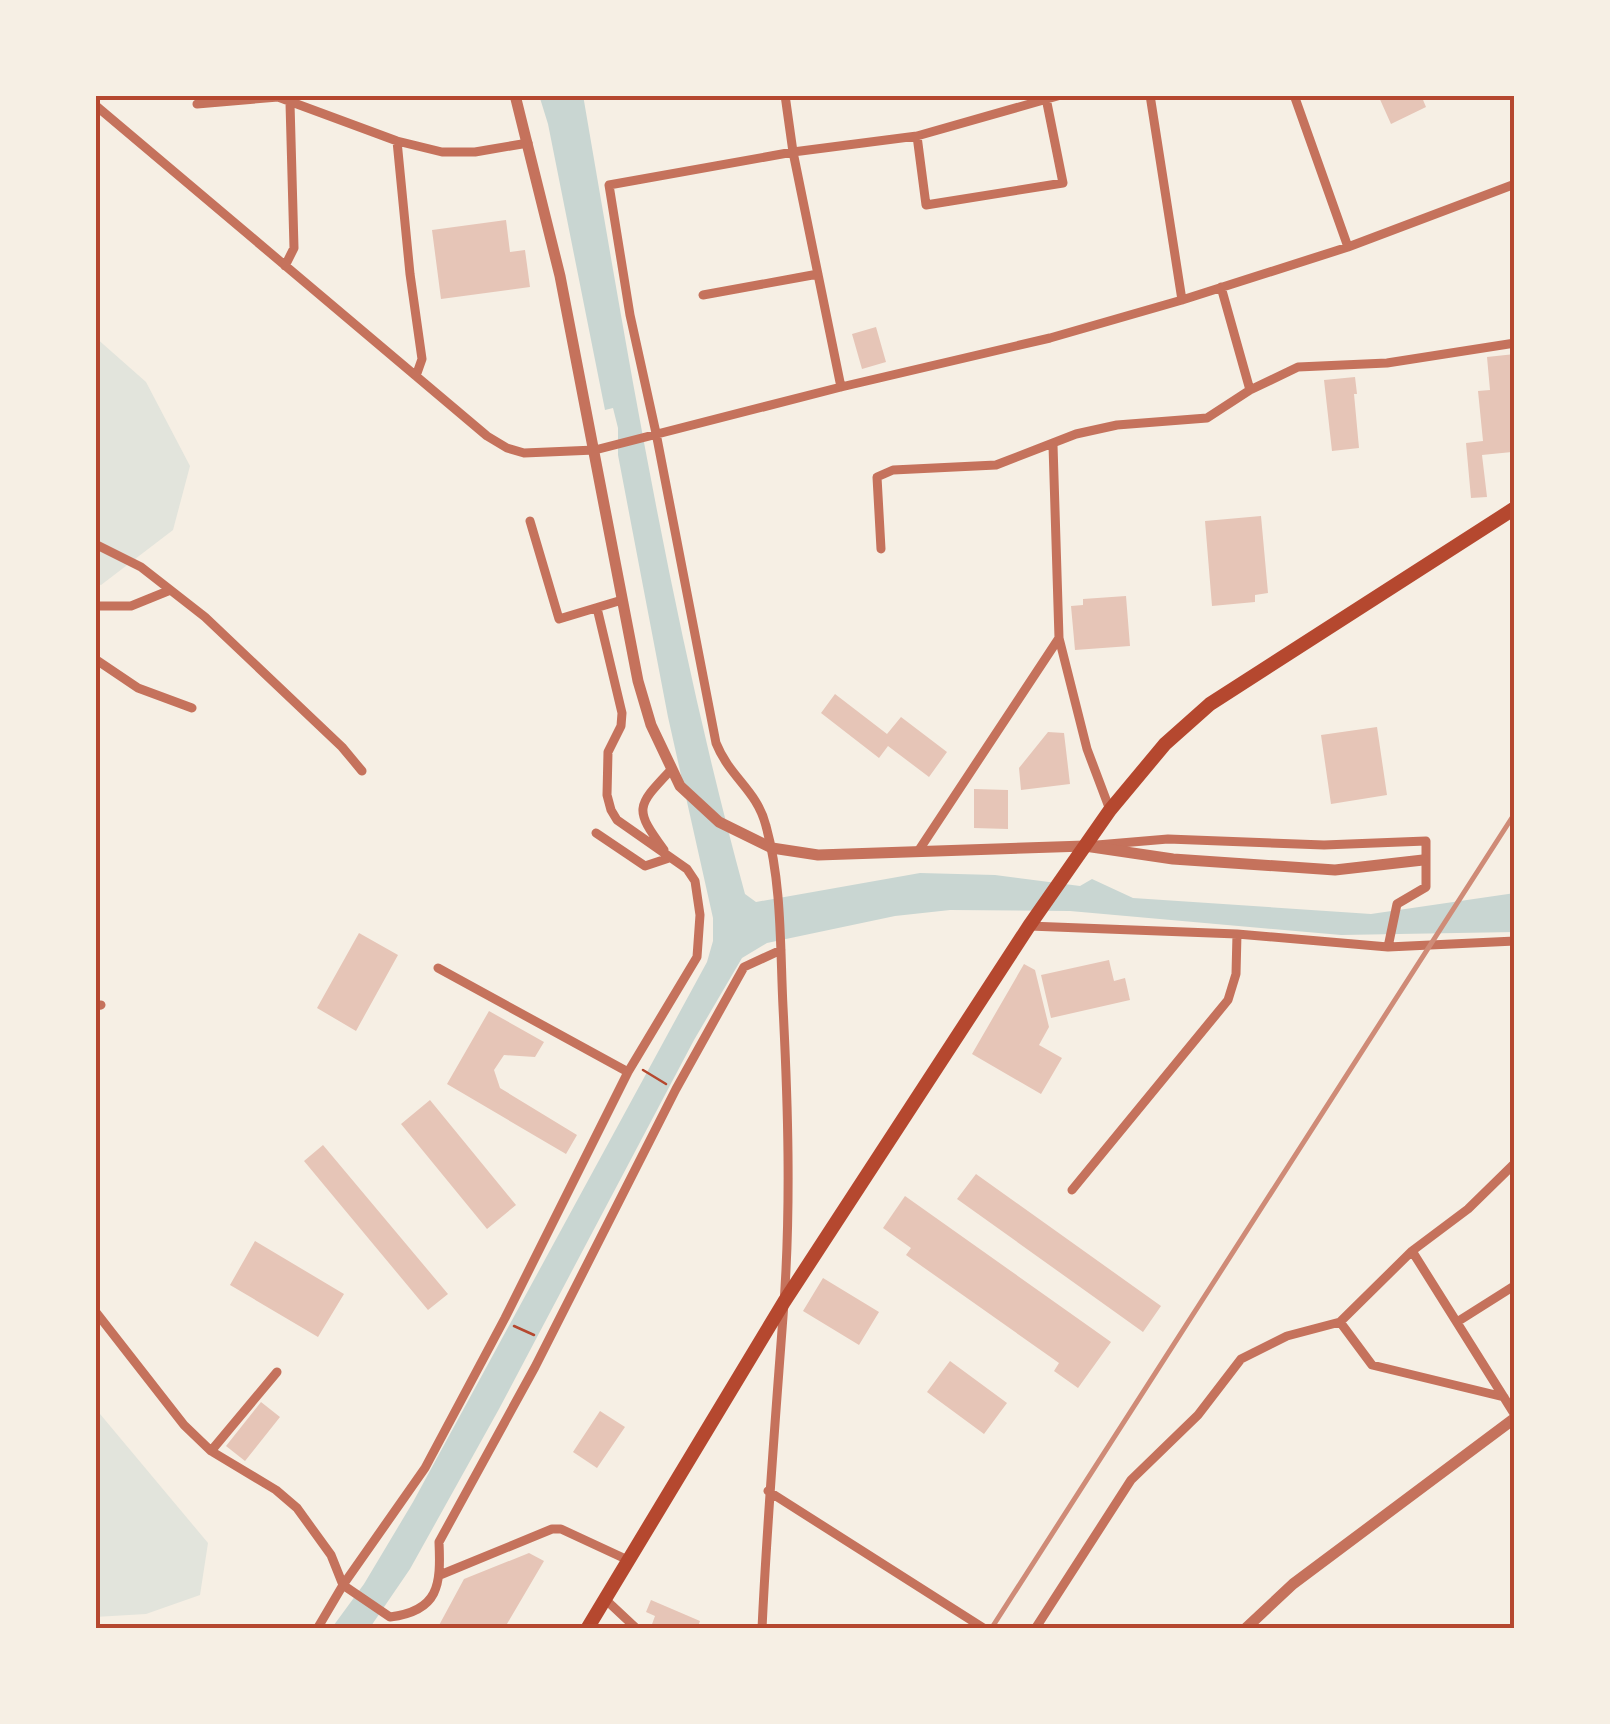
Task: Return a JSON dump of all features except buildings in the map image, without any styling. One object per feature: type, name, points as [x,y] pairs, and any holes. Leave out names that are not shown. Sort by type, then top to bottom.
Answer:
[{"type":"main road","points":[[587,1629],[784,1302],[1029,926],[1110,810],[1165,744],[1210,704],[1515,508]]},
{"type":"street","points":[[515,95],[600,449],[638,681],[670,771],[700,807],[735,833],[772,848],[818,855],[1085,846],[1168,839],[1324,846],[1426,841],[1426,887],[1398,904],[1388,946]]},
{"type":"street","points":[[786,95],[793,152],[841,387]]},
{"type":"street","points":[[762,1629],[768,1491],[784,1302],[788,1103],[777,893],[772,848],[758,802],[732,774],[716,743],[652,434],[609,185],[793,152],[916,136],[1061,95]]},
{"type":"street","points":[[1150,95],[1182,300]]},
{"type":"street","points":[[1294,95],[1348,247]]},
{"type":"street","points":[[196,104],[278,97],[397,141],[442,152],[475,152],[528,143]]},
{"type":"street","points":[[916,136],[926,205],[1063,184],[1046,98]]},
{"type":"street","points":[[285,266],[294,248],[290,103]]},
{"type":"street","points":[[95,106],[416,376],[507,448],[524,453],[600,449],[1050,338],[1348,247],[1515,184]]},
{"type":"street","points":[[397,141],[422,358],[416,376]]},
{"type":"street","points":[[703,296],[818,274]]},
{"type":"street","points":[[1221,287],[1250,390]]},
{"type":"street","points":[[880,549],[877,477],[893,470],[996,465],[1076,434],[1118,425],[1207,418],[1250,390],[1298,368],[1387,363],[1515,344]]},
{"type":"street","points":[[1053,446],[1059,638],[1087,749],[1110,810]]},
{"type":"street","points":[[530,522],[559,620],[622,600]]},
{"type":"street","points":[[95,544],[140,568],[205,617],[342,746],[362,771]]},
{"type":"street","points":[[95,606],[132,606],[168,591]]},
{"type":"street","points":[[317,1629],[425,1468],[628,1072],[697,957],[700,944],[695,881],[687,869],[617,820],[607,795],[608,752],[621,726],[622,713],[596,608]]},
{"type":"street","points":[[919,850],[1059,638]]},
{"type":"street","points":[[95,658],[138,688],[192,708]]},
{"type":"street","points":[[669,858],[640,812],[642,800],[670,771]]},
{"type":"street","points":[[596,833],[645,866],[669,858]]},
{"type":"street","points":[[1085,846],[1173,858],[1335,870],[1423,860]]},
{"type":"street","points":[[1029,926],[1237,934],[1388,946],[1515,941]]},
{"type":"street","points":[[1072,1190],[1228,1000],[1236,974],[1237,934]]},
{"type":"street","points":[[95,1311],[184,1425],[211,1451],[276,1490],[297,1508],[331,1555],[347,1588],[386,1616],[418,1611],[431,1601],[440,1574],[439,1542],[534,1367],[676,1089],[744,967],[780,950]]},
{"type":"street","points":[[438,968],[628,1072]]},
{"type":"street","points":[[1035,1629],[1131,1480],[1198,1415],[1241,1360],[1287,1336],[1340,1322],[1412,1251],[1468,1209],[1515,1163]]},
{"type":"street","points":[[1245,1629],[1292,1584],[1515,1417],[1412,1251]]},
{"type":"street","points":[[1456,1322],[1514,1286]]},
{"type":"street","points":[[1340,1322],[1372,1365],[1504,1397]]},
{"type":"street","points":[[211,1451],[278,1372]]},
{"type":"street","points":[[768,1491],[985,1629]]},
{"type":"street","points":[[440,1574],[552,1529],[561,1529],[630,1561]]},
{"type":"street","points":[[606,1600],[637,1629]]},
{"type":"street","points":[[382,1629],[386,1616]]},
{"type":"path","points":[[644,1071],[671,1086]]},
{"type":"path","points":[[509,1323],[540,1338]]},
{"type":"shaded area","points":[[539,95],[583,95],[674,596],[745,894],[756,902],[920,873],[995,875],[1080,886],[1092,879],[1133,898],[1371,914],[1515,893],[1515,932],[1341,935],[1070,911],[950,910],[895,916],[767,943],[742,958],[694,1040],[410,1569],[369,1629],[331,1629],[364,1584],[413,1502],[707,962],[713,941],[713,918],[668,717],[618,455],[618,428],[613,408],[605,410]]},
{"type":"shaded area","points":[[95,337],[146,382],[190,466],[173,530],[101,585],[95,583]]},
{"type":"shaded area","points":[[95,1408],[208,1543],[200,1595],[146,1614],[95,1617]]},
{"type":"railway","points":[[991,1629],[1515,813]]}]
